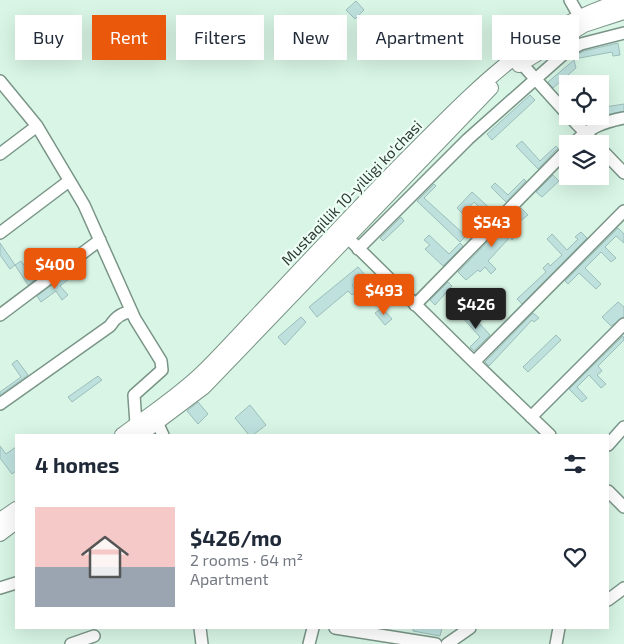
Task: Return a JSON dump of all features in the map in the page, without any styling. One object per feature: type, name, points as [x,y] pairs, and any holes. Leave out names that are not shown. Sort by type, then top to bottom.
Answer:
[{"type":"main road","name":"Mustaqillik 10-yilligi ko'chasi","points":[[155,418],[205,370],[372,193],[467,98],[532,44],[624,0]]},
{"type":"main road","name":"Mustaqillik 10-yilligi ko'chasi","points":[[125,434],[138,430],[204,387],[490,89],[521,63],[581,21],[624,12]]},
{"type":"main road","points":[[0,520],[15,510]]},
{"type":"main road","points":[[0,534],[15,523]]},
{"type":"street","points":[[570,0],[581,21]]},
{"type":"street","points":[[358,249],[468,139],[572,48],[624,33]]},
{"type":"street","points":[[521,63],[535,81],[559,106]]},
{"type":"street","points":[[0,81],[38,126],[84,205],[132,312],[161,361],[162,370],[134,395],[138,430]]},
{"type":"street","points":[[581,135],[606,121],[624,118]]},
{"type":"street","points":[[577,125],[587,135]]},
{"type":"street","points":[[0,154],[38,126]]},
{"type":"street","points":[[609,157],[624,173]]},
{"type":"street","points":[[415,306],[559,158]]},
{"type":"street","points":[[0,233],[69,181]]},
{"type":"street","points":[[474,362],[624,210]]},
{"type":"street","points":[[346,237],[549,434]]},
{"type":"street","points":[[0,315],[100,240]]},
{"type":"street","points":[[0,404],[110,326],[114,319],[126,312],[132,312]]},
{"type":"street","points":[[531,417],[624,324]]},
{"type":"street","points":[[155,418],[163,434]]},
{"type":"street","points":[[609,444],[624,427]]},
{"type":"street","points":[[609,494],[624,508]]},
{"type":"street","points":[[0,588],[15,583]]},
{"type":"street","points":[[609,599],[624,588]]},
{"type":"street","points":[[200,629],[202,644]]},
{"type":"street","points":[[309,644],[313,629]]},
{"type":"street","points":[[339,629],[387,641],[436,644]]},
{"type":"street","points":[[447,644],[469,629]]},
{"type":"street","points":[[556,644],[559,629]]},
{"type":"street","points":[[71,644],[94,636]]},
{"type":"building","points":[[356,1],[364,10],[355,19],[346,10]]},
{"type":"building","points":[[618,43],[620,55],[613,56],[612,52],[579,58],[579,54]]},
{"type":"building","points":[[574,60],[576,68],[568,75],[559,75],[559,83],[553,88],[548,82]]},
{"type":"building","points":[[530,95],[535,100],[492,140],[487,134]]},
{"type":"building","points":[[624,104],[624,111],[609,114],[609,106]]},
{"type":"building","points":[[522,141],[540,161],[556,146],[558,148],[538,169],[516,146]]},
{"type":"building","points":[[553,175],[559,181],[542,197],[536,192]]},
{"type":"building","points":[[524,179],[526,181],[506,202],[491,187],[495,183],[508,195]]},
{"type":"building","points":[[434,184],[436,186],[424,198],[466,236],[460,242],[417,201]]},
{"type":"building","points":[[472,192],[495,213],[479,229],[477,227],[488,216],[474,202],[463,214],[457,208]]},
{"type":"building","points":[[521,208],[528,215],[511,228],[517,235],[512,240],[510,237],[488,261],[496,269],[491,274],[485,267],[466,280],[458,272]]},
{"type":"building","points":[[401,217],[404,221],[383,241],[380,238]]},
{"type":"building","points":[[618,228],[624,234],[624,243],[616,236],[605,247],[616,258],[611,262],[601,252],[585,268],[601,284],[596,289],[579,273],[568,284],[565,281]]},
{"type":"building","points":[[581,232],[587,238],[522,304],[517,299],[546,272],[543,268],[548,263],[550,266],[562,255],[547,239],[552,234],[567,250],[578,239],[575,237]]},
{"type":"building","points":[[429,235],[449,254],[460,243],[463,246],[443,266],[425,249],[430,245],[424,240]]},
{"type":"building","points":[[0,243],[15,265],[10,269],[0,255]]},
{"type":"building","points":[[21,261],[30,274],[40,267],[44,273],[28,285],[15,265]]},
{"type":"building","points":[[358,267],[365,275],[352,285],[357,291],[352,295],[348,291],[317,317],[309,307]]},
{"type":"building","points":[[67,274],[70,278],[60,286],[68,295],[62,300],[56,291],[41,302],[37,296]]},
{"type":"building","points":[[448,282],[452,286],[435,305],[430,300]]},
{"type":"building","points":[[618,302],[624,307],[624,317],[611,326],[602,317]]},
{"type":"building","points":[[382,308],[392,319],[385,325],[375,313]]},
{"type":"building","points":[[467,310],[490,335],[474,351],[470,347],[480,337],[461,316]]},
{"type":"building","points":[[533,313],[539,318],[534,322],[532,320],[489,366],[485,362]]},
{"type":"building","points":[[301,317],[306,322],[285,345],[278,337]]},
{"type":"building","points":[[556,335],[561,340],[528,372],[523,367]]},
{"type":"building","points":[[623,336],[624,340],[598,366],[602,371],[597,375],[606,384],[601,388],[589,375],[577,387],[587,398],[582,402],[569,389]]},
{"type":"building","points":[[17,360],[28,375],[0,395],[0,392],[21,377],[12,364]]},
{"type":"building","points":[[98,376],[102,380],[72,402],[68,397]]},
{"type":"building","points":[[198,402],[208,414],[198,424],[187,411]]},
{"type":"building","points":[[250,405],[266,425],[254,434],[248,434],[235,418]]},
{"type":"building","points":[[0,446],[6,454],[15,448],[15,472],[12,474],[0,458]]},
{"type":"building","points":[[413,629],[442,629],[440,636],[413,631]]}]
